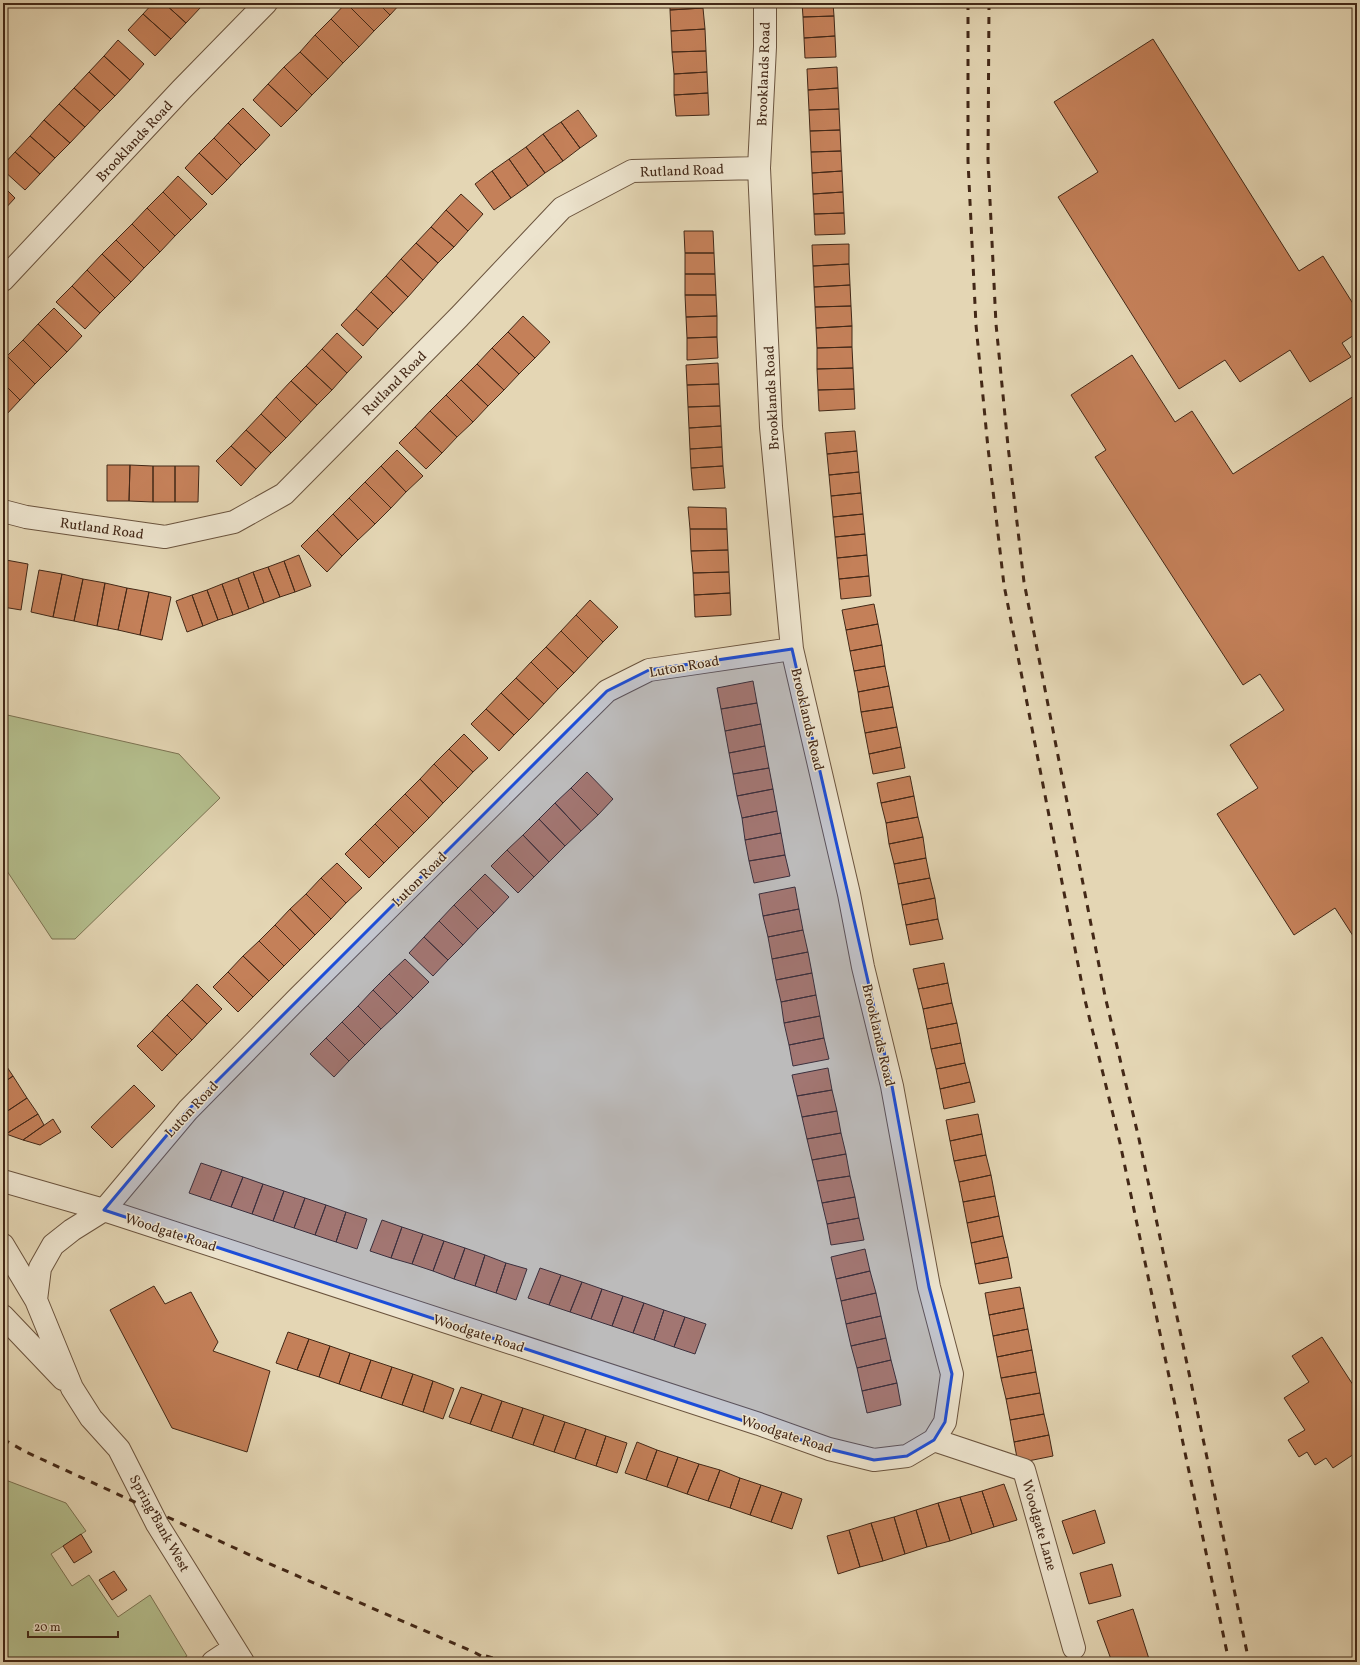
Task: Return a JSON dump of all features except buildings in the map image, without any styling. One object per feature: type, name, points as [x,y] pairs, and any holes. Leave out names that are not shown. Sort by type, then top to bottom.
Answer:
[{"type":"street","name":"Brooklands Road","points":[[3,280],[181,90],[266,3]]},
{"type":"street","name":"Brooklands Road","points":[[765,3],[765,47],[759,168],[771,427],[792,649],[849,894],[863,966],[892,1086],[929,1287],[952,1374],[940,1431]]},
{"type":"street","name":"Rutland Road","points":[[3,511],[26,517],[165,538],[234,522],[284,494],[459,317],[562,208],[632,171],[759,168]]},
{"type":"street","name":"Luton Road","points":[[36,1300],[40,1268],[53,1245],[72,1230],[104,1210],[188,1110],[297,999],[607,691],[649,670],[792,649]]},
{"type":"street","name":"Woodgate Road","points":[[3,1181],[104,1210],[829,1448],[874,1460],[906,1456],[940,1431]]},
{"type":"street","name":"Spring Bank West","points":[[3,1245],[36,1300],[72,1388],[91,1418],[119,1449],[157,1524],[241,1658]]},
{"type":"street","name":"Spring Bank West","points":[[3,1316],[72,1388]]},
{"type":"street","name":"Woodgate Lane","points":[[940,1431],[1024,1470],[1074,1648]]},
{"type":"street","points":[[213,1662],[241,1658]]},
{"type":"highlighted area","points":[[792,649],[892,1086],[929,1287],[952,1374],[945,1422],[934,1440],[907,1456],[874,1460],[829,1449],[104,1210],[188,1110],[607,691],[649,670]]},
{"type":"green space","points":[[3,714],[179,754],[220,798],[75,939],[52,939],[3,865]]},
{"type":"green space","points":[[3,1479],[66,1503],[86,1531],[51,1554],[72,1586],[89,1575],[118,1617],[150,1595],[187,1656],[177,1662],[3,1662]]},
{"type":"railway","points":[[968,3],[968,161],[976,325],[988,448],[1004,585],[1085,1000],[1120,1143],[1229,1662]]},
{"type":"railway","points":[[989,3],[988,160],[996,324],[1008,446],[1024,582],[1105,996],[1139,1139],[1249,1662]]},
{"type":"railway","points":[[3,1439],[26,1452],[263,1561],[474,1652],[492,1662]]},
{"type":"railway","points":[[486,1656],[508,1662]]}]
